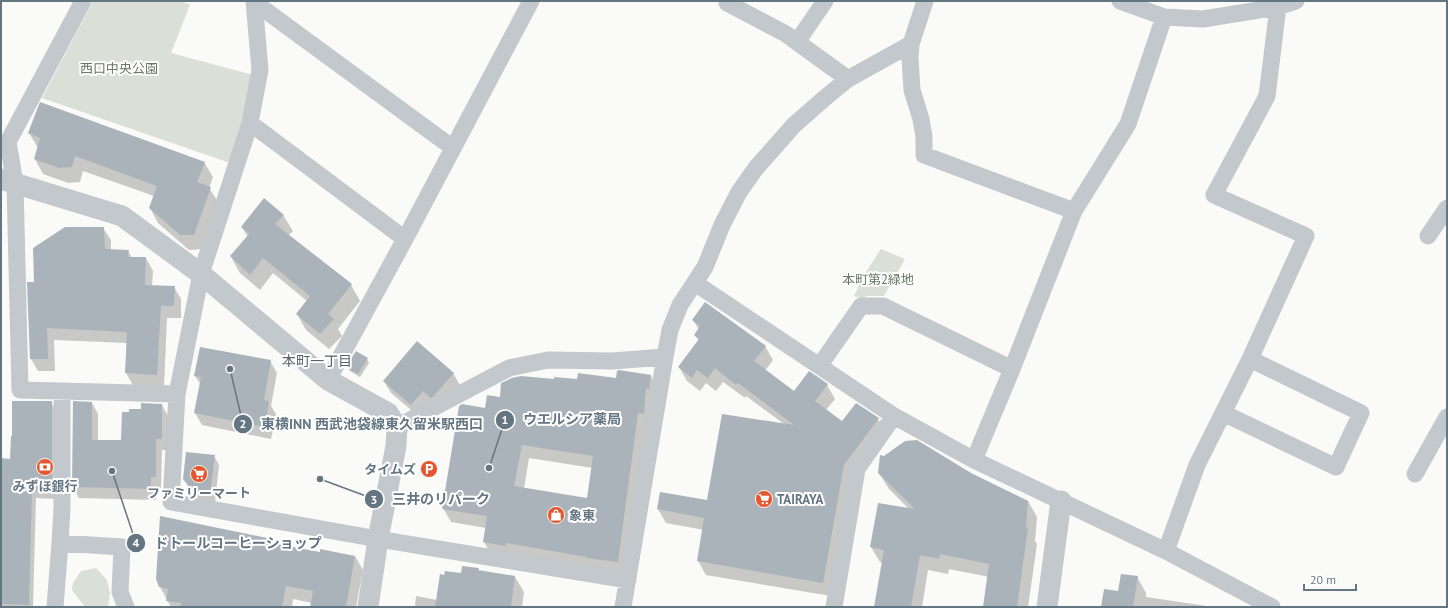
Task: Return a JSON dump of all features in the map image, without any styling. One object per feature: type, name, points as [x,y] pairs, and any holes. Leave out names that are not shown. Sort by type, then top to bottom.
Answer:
[{"type":"street","points":[[254,1],[453,148]]},
{"type":"street","points":[[254,1],[260,70],[250,123],[201,274],[177,394],[171,502],[378,539],[628,580]]},
{"type":"street","points":[[328,380],[405,239],[531,1]]},
{"type":"street","points":[[797,42],[825,1]]},
{"type":"street","points":[[925,1],[911,44],[910,58],[912,90],[921,119],[924,137],[924,155],[1074,211]]},
{"type":"street","points":[[1120,1],[1164,17],[1203,19],[1278,7],[1296,1]]},
{"type":"street","points":[[78,2],[8,142],[8,181],[20,390],[177,394]]},
{"type":"street","points":[[727,3],[786,34],[848,79]]},
{"type":"street","points":[[1166,551],[1197,465],[1250,359],[1306,236],[1214,195],[1267,96],[1278,7]]},
{"type":"street","points":[[974,460],[1012,369],[1074,211],[1128,124],[1164,17]]},
{"type":"street","points":[[623,607],[670,330],[680,305],[705,267],[722,225],[739,192],[756,168],[794,125],[848,79],[911,44]]},
{"type":"street","points":[[250,123],[405,239]]},
{"type":"street","points":[[8,181],[122,216],[201,274],[328,380],[388,413],[397,427],[396,446],[378,539],[368,607]]},
{"type":"street","points":[[1428,236],[1446,212]]},
{"type":"street","points":[[695,283],[820,365],[894,416],[974,460],[1166,551],[1272,607]]},
{"type":"street","points":[[820,365],[861,306],[883,306],[1012,369]]},
{"type":"street","points":[[397,427],[509,368],[548,360],[612,361],[665,357]]},
{"type":"street","points":[[1223,413],[1336,467],[1361,413],[1250,359]]},
{"type":"street","points":[[55,607],[62,509],[62,391]]},
{"type":"street","points":[[834,607],[857,469],[894,416]]},
{"type":"street","points":[[1415,474],[1447,417]]},
{"type":"street","points":[[1047,607],[1061,501]]},
{"type":"street","points":[[60,543],[122,547],[120,592],[126,607]]},
{"type":"green space","name":"西口中央公園","points":[[93,1],[181,1],[190,5],[171,53],[253,75],[244,121],[230,163],[42,98]]},
{"type":"green space","name":"本町第2緑地","points":[[881,249],[905,259],[884,296],[867,296],[862,299],[854,296],[864,275]]},
{"type":"green space","points":[[96,568],[107,580],[110,593],[108,607],[85,607],[72,590],[73,583],[81,571]]},
{"type":"building","points":[[40,102],[205,162],[197,182],[211,187],[194,235],[180,235],[149,208],[157,186],[75,156],[72,167],[59,168],[34,159],[40,138],[28,133]]},
{"type":"building","points":[[264,198],[284,215],[275,224],[352,284],[328,314],[334,319],[320,334],[296,314],[310,296],[263,258],[250,275],[230,256],[249,234],[241,227]]},
{"type":"building","points":[[65,227],[104,227],[105,249],[129,250],[128,257],[146,257],[145,285],[175,286],[174,306],[161,306],[157,375],[125,373],[127,332],[47,328],[48,359],[30,359],[27,282],[34,282],[33,248]]},
{"type":"building","points":[[705,302],[766,346],[754,361],[794,391],[809,371],[828,384],[815,401],[842,421],[856,403],[879,418],[844,465],[823,583],[697,561],[704,518],[657,509],[660,492],[707,500],[722,414],[794,425],[738,383],[736,385],[715,368],[708,378],[697,370],[692,378],[678,367],[699,339],[694,335],[700,326],[692,320]]},
{"type":"building","points":[[417,341],[454,373],[433,397],[431,398],[423,391],[411,405],[383,381]]},
{"type":"building","points":[[200,347],[271,360],[264,400],[269,401],[265,427],[194,413],[201,377],[194,376]]},
{"type":"building","points":[[356,351],[368,358],[358,374],[346,367]]},
{"type":"building","points":[[619,370],[651,375],[649,389],[646,388],[644,414],[638,413],[618,562],[587,558],[506,543],[506,546],[483,542],[487,516],[442,509],[459,406],[462,404],[485,408],[487,395],[500,397],[501,383],[521,376],[554,379],[554,377],[577,379],[578,373],[616,378],[617,371]],"holes":[[[522,445],[593,456],[587,498],[514,486]]]},
{"type":"building","points":[[12,401],[52,401],[52,490],[32,490],[29,605],[1,604],[1,458],[10,459],[12,436]]},
{"type":"building","points":[[73,401],[92,402],[92,440],[121,440],[122,412],[129,412],[129,409],[141,409],[141,403],[162,404],[162,439],[156,439],[156,477],[151,477],[151,489],[72,487]]},
{"type":"building","points":[[917,440],[971,473],[1028,501],[1026,527],[1028,528],[1017,607],[983,607],[989,564],[940,554],[939,559],[920,555],[911,607],[874,607],[884,550],[870,547],[878,503],[915,509],[878,473],[880,455],[884,456],[905,441]]},
{"type":"building","points":[[186,452],[215,455],[210,494],[193,491],[183,479]]},
{"type":"building","points":[[160,516],[267,538],[266,542],[320,552],[320,549],[355,556],[346,607],[310,607],[313,591],[286,586],[282,607],[181,607],[181,603],[166,601],[168,589],[159,587],[156,579]]},
{"type":"building","points":[[462,566],[515,576],[511,607],[435,607],[440,574],[444,575],[445,571],[461,573]]},
{"type":"building","points":[[1121,574],[1138,576],[1133,607],[1101,607],[1104,589],[1118,591]]},
{"type":"place","name":"東横INN 西武池袋線東久留米駅西口","points":[[230,369]]},
{"type":"place","name":"みずほ銀行","points":[[45,467]]},
{"type":"place","name":"ウエルシア薬局","points":[[489,468]]},
{"type":"place","name":"タイムズ","points":[[429,469]]},
{"type":"place","name":"ドトールコーヒーショップ","points":[[112,471]]},
{"type":"place","name":"ファミリーマート","points":[[199,474]]},
{"type":"place","name":"三井のリパーク","points":[[320,479]]},
{"type":"place","name":"TAIRAYA","points":[[764,499]]},
{"type":"place","name":"象東","points":[[556,515]]},
{"type":"district","name":"本町一丁目","points":[[317,361]]}]
